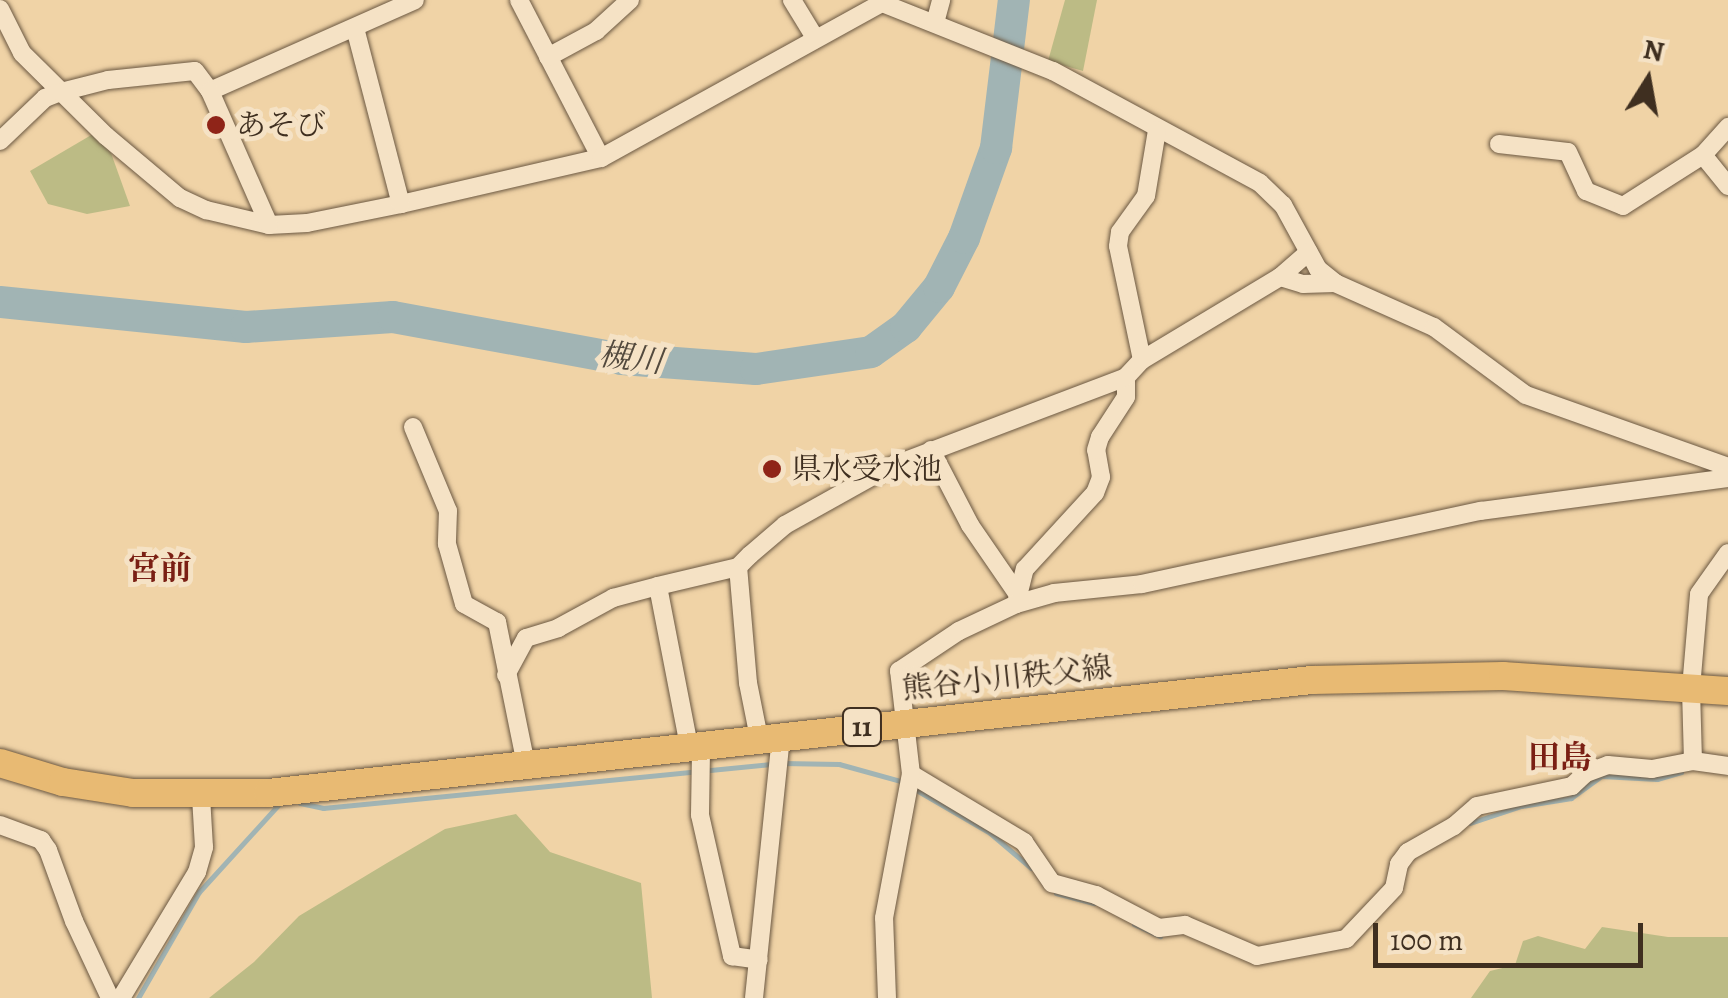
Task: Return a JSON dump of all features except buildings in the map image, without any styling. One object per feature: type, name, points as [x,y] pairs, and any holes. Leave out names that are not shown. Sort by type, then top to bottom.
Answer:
[{"type":"main road","name":"熊谷小川秩父線","points":[[0,764],[102,789],[202,796],[268,793],[1312,680],[1503,676],[1728,691]]},
{"type":"street","points":[[210,90],[415,0]]},
{"type":"street","points":[[519,0],[600,158]]},
{"type":"street","points":[[548,57],[596,31],[630,0]]},
{"type":"street","points":[[792,0],[814,36]]},
{"type":"street","points":[[935,23],[941,0]]},
{"type":"street","points":[[0,9],[22,54],[180,198],[206,210],[268,225],[307,223],[600,158],[814,36],[884,2],[1053,71],[1260,183],[1283,205],[1318,269],[1335,282],[1434,327],[1474,352],[1526,395],[1728,467]]},
{"type":"street","points":[[355,28],[401,204]]},
{"type":"street","points":[[0,141],[45,98],[61,92],[108,80],[195,71],[210,90],[268,225]]},
{"type":"street","points":[[1499,144],[1568,152],[1586,190],[1624,206],[1703,155],[1728,127]]},
{"type":"street","points":[[1142,360],[1118,246],[1120,232],[1146,196],[1157,130]]},
{"type":"street","points":[[1703,155],[1728,186]]},
{"type":"street","points":[[506,675],[526,638],[558,628],[614,598],[738,567],[785,525],[887,468],[1126,377],[1142,360],[1280,277],[1309,252]]},
{"type":"street","points":[[1280,277],[1303,284],[1335,282]]},
{"type":"street","points":[[1016,598],[1025,569],[1095,492],[1101,478],[1096,450],[1126,397],[1126,377]]},
{"type":"street","points":[[413,427],[448,510],[447,544],[464,604],[497,622],[526,764]]},
{"type":"street","points":[[931,450],[970,524],[1016,598]]},
{"type":"street","points":[[887,998],[884,918],[911,774],[899,671],[959,631],[1016,598],[1196,573],[1481,511],[1728,478]]},
{"type":"street","points":[[1692,761],[1691,688],[1700,594],[1728,553]]},
{"type":"street","points":[[738,567],[748,683],[770,737],[754,998]]},
{"type":"street","points":[[658,586],[695,748],[700,815],[732,956],[759,960]]},
{"type":"street","points":[[911,774],[1024,842],[1052,882],[1096,895],[1159,928],[1186,925],[1257,956],[1346,939],[1394,888],[1399,864],[1408,852],[1454,826],[1478,806],[1560,790],[1608,766],[1652,769],[1692,761],[1728,766]]},
{"type":"street","points":[[121,998],[198,872],[204,847],[202,796]]},
{"type":"street","points":[[0,825],[41,840],[48,850],[110,998]]},
{"type":"shaded area","points":[[1065,0],[1097,0],[1083,71],[1048,61]]},
{"type":"shaded area","points":[[93,134],[111,153],[130,206],[87,214],[48,204],[30,171]]},
{"type":"shaded area","points":[[516,814],[550,852],[641,883],[652,998],[209,998],[254,962],[299,916],[387,863],[445,829]]},
{"type":"shaded area","points":[[1602,927],[1668,937],[1728,937],[1728,998],[1471,998],[1490,971],[1515,965],[1523,941],[1538,936],[1585,949]]},
{"type":"waterway","name":"槻川","points":[[0,302],[246,327],[393,317],[622,359],[756,369],[871,352],[906,327],[939,287],[964,238],[996,148],[1014,0]]},
{"type":"waterway","points":[[782,763],[839,764],[904,782]]},
{"type":"waterway","points":[[300,803],[323,808],[771,764]]},
{"type":"waterway","points":[[1470,823],[1521,806],[1571,798],[1601,776],[1657,779],[1681,772]]},
{"type":"waterway","points":[[913,788],[990,833],[1031,868]]},
{"type":"waterway","points":[[138,998],[199,892],[280,803]]},
{"type":"waterway","points":[[1056,893],[1094,903]]},
{"type":"waterway","points":[[1134,924],[1160,936]]},
{"type":"place","name":"あそび","points":[[216,125]]},
{"type":"place","name":"県水受水池","points":[[772,469]]},
{"type":"district","name":"宮前","points":[[160,568]]},
{"type":"district","name":"田島","points":[[1560,757]]}]
